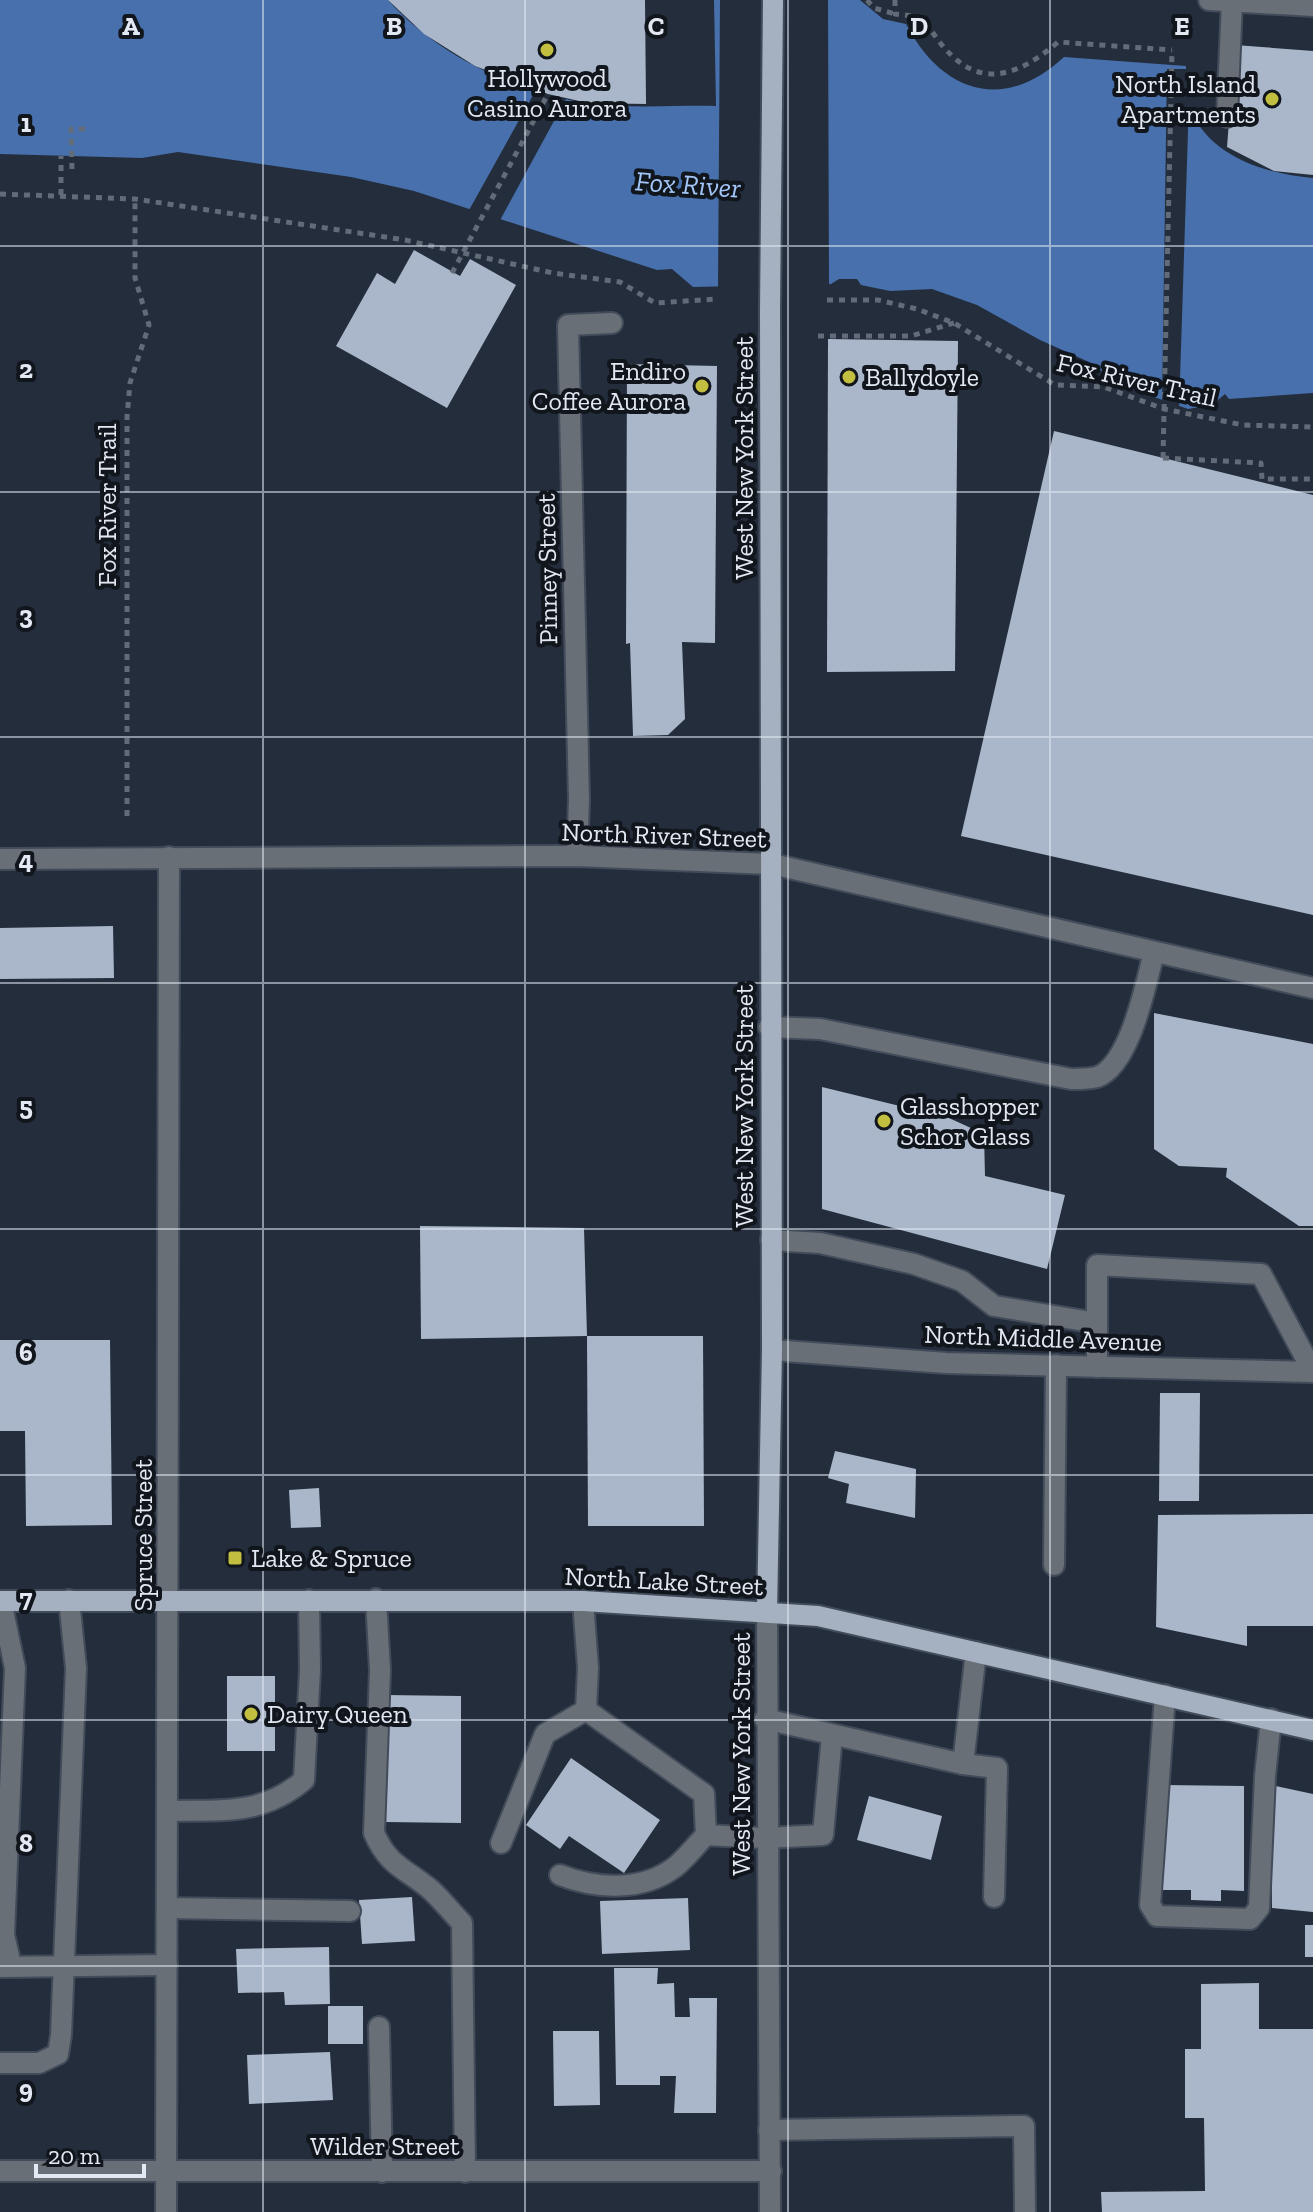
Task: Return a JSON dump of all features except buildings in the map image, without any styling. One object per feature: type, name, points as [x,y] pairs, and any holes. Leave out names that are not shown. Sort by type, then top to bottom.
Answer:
[{"type":"main road","name":"West New York Street","points":[[767,1612],[772,1350],[769,1027],[773,0]]},
{"type":"main road","name":"North Lake Street","points":[[1,1601],[583,1601],[818,1616],[1313,1730]]},
{"type":"street","points":[[1209,0],[1313,6]]},
{"type":"street","points":[[1227,117],[1232,1]]},
{"type":"street","name":"Pinney Street","points":[[577,856],[579,800],[568,325],[612,323]]},
{"type":"street","name":"North River Street","points":[[0,859],[577,856],[772,864],[1313,988]]},
{"type":"street","name":"Spruce Street","points":[[166,2212],[169,857]]},
{"type":"street","points":[[769,1027],[820,1029],[1071,1079],[1098,1076],[1119,1059],[1142,999],[1154,952]]},
{"type":"street","points":[[771,1240],[820,1243],[914,1264],[962,1281],[994,1306],[1097,1323]]},
{"type":"street","points":[[1097,1367],[1097,1265],[1261,1274],[1313,1372]]},
{"type":"street","name":"North Middle Avenue","points":[[772,1350],[946,1363],[1313,1372]]},
{"type":"street","points":[[1054,1565],[1056,1365]]},
{"type":"street","points":[[376,1599],[380,1670],[374,1833],[383,1853],[400,1870],[430,1890],[462,1923],[465,2172]]},
{"type":"street","points":[[0,2063],[39,2063],[58,2054],[66,1963],[76,1668],[69,1600]]},
{"type":"street","points":[[168,1811],[251,1810],[288,1794],[304,1780],[310,1670],[309,1600]]},
{"type":"street","points":[[1,1601],[15,1668],[5,1966],[66,1963],[167,1965]]},
{"type":"street","points":[[583,1601],[588,1668],[586,1710]]},
{"type":"street","name":"West New York Street","points":[[767,1612],[765,1719],[770,2212]]},
{"type":"street","points":[[963,1764],[976,1652]]},
{"type":"street","points":[[1165,1695],[1150,1905],[1157,1916],[1250,1919],[1259,1908],[1271,1719]]},
{"type":"street","points":[[560,1875],[585,1885],[641,1883],[674,1868],[706,1835],[704,1794],[586,1710]]},
{"type":"street","points":[[501,1843],[545,1734],[586,1710]]},
{"type":"street","points":[[765,1719],[963,1764],[997,1768],[994,1897]]},
{"type":"street","points":[[706,1835],[766,1838],[823,1835],[832,1735]]},
{"type":"street","points":[[167,1908],[350,1911]]},
{"type":"street","points":[[379,2027],[382,2172]]},
{"type":"street","points":[[769,2130],[1024,2126],[1025,2212]]},
{"type":"street","name":"Wilder Street","points":[[0,2171],[771,2171]]},
{"type":"path","points":[[867,0],[874,8],[923,17],[953,59],[976,72],[1000,74],[1022,70],[1058,42],[1172,50],[1163,458],[1261,463],[1262,479],[1313,479]]},
{"type":"path","points":[[895,0],[895,14]]},
{"type":"path","points":[[452,273],[548,94]]},
{"type":"path","points":[[72,169],[71,129],[89,129]]},
{"type":"path","points":[[61,156],[61,195]]},
{"type":"path","points":[[0,194],[135,199],[405,240],[553,273],[620,282],[655,303],[718,299]]},
{"type":"path","name":"Fox River Trail","points":[[127,816],[127,417],[130,383],[149,325],[135,278],[135,199]]},
{"type":"path","name":"Fox River Trail","points":[[827,300],[878,300],[917,309],[954,323],[1055,385],[1104,387],[1164,409],[1243,425],[1313,427]]},
{"type":"path","points":[[818,336],[911,336],[954,323]]},
{"type":"water","name":"Fox River","points":[[0,0],[388,0],[429,37],[478,68],[559,98],[619,106],[716,106],[714,0],[860,0],[883,19],[906,24],[937,66],[956,80],[976,87],[997,89],[1019,85],[1064,57],[1186,66],[1185,94],[1194,118],[1220,147],[1254,166],[1313,178],[1313,393],[1229,399],[1225,394],[1212,405],[1188,409],[1120,385],[1089,362],[1040,340],[977,305],[932,289],[890,291],[861,285],[857,279],[839,279],[831,284],[693,287],[672,269],[657,270],[414,191],[351,177],[178,152],[142,158],[0,154]]},
{"type":"pier","points":[[720,0],[828,0],[829,289],[718,291]]},
{"type":"pier","points":[[1167,69],[1190,69],[1179,410],[1162,404]]},
{"type":"pier","points":[[538,86],[566,99],[499,222],[468,212]]},
{"type":"place","name":"Hollywood Casino Aurora","points":[[547,50]]},
{"type":"place","name":"North Island Apartments","points":[[1272,99]]},
{"type":"place","name":"Ballydoyle","points":[[849,377]]},
{"type":"place","name":"Endiro Coffee Aurora","points":[[702,386]]},
{"type":"place","name":"Glasshopper Schor Glass","points":[[884,1121]]},
{"type":"place","name":"Lake & Spruce","points":[[235,1558]]},
{"type":"place","name":"Dairy Queen","points":[[251,1714]]}]
